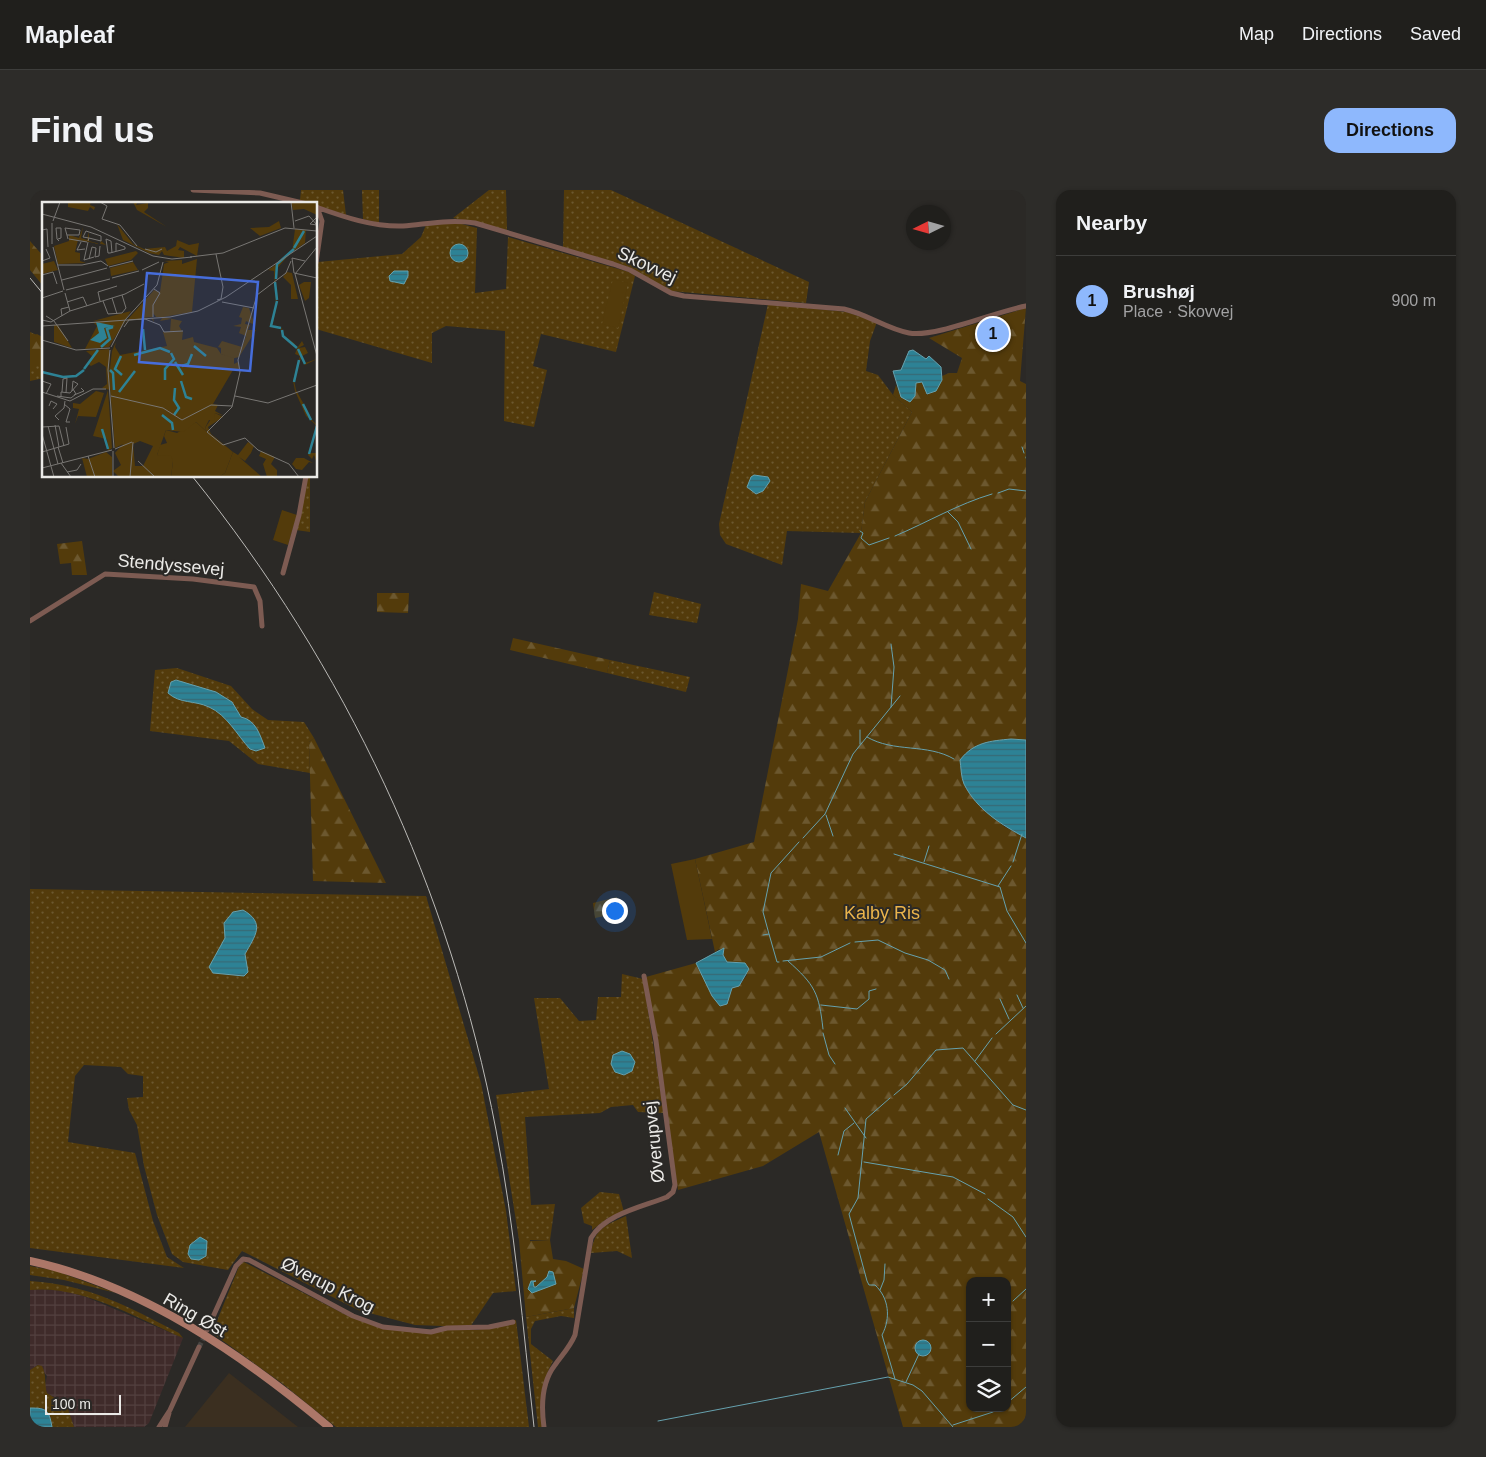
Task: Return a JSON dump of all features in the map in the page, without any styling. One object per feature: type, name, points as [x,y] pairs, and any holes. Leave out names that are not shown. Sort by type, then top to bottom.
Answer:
[{"type":"main road","name":"Ring Øst","points":[[30,1261],[79,1274],[116,1289],[198,1332],[279,1388],[329,1427]]},
{"type":"street","points":[[193,190],[260,193],[298,202]]},
{"type":"street","name":"Skovvej","points":[[318,208],[382,225],[402,226],[457,220],[476,223],[630,270],[671,293],[844,309],[860,312],[910,334],[934,331],[1026,306]]},
{"type":"street","points":[[318,212],[322,221],[318,249]]},
{"type":"street","points":[[322,221],[331,212]]},
{"type":"street","points":[[283,573],[299,515],[306,478]]},
{"type":"street","name":"Stendyssevej","points":[[30,621],[97,577],[111,573],[193,579],[254,587],[260,601],[262,626]]},
{"type":"street","name":"Øverupvej","points":[[544,1427],[542,1404],[545,1384],[549,1374],[572,1343],[575,1335],[591,1238],[600,1226],[609,1220],[667,1196],[673,1192],[675,1185],[656,1041],[644,976]]},
{"type":"street","name":"Øverup Krog","points":[[207,1330],[236,1266],[243,1260],[249,1260],[353,1316],[383,1327],[432,1332],[447,1328],[489,1328],[513,1322]]},
{"type":"street","points":[[159,1427],[170,1410],[199,1347]]},
{"type":"street","points":[[165,1427],[170,1410]]},
{"type":"shaded area","points":[[30,1290],[66,1291],[86,1297],[183,1338],[149,1423],[144,1427],[74,1427],[67,1406],[47,1393],[45,1386],[47,1376],[38,1365],[30,1370]]},
{"type":"shaded area","points":[[229,1373],[298,1427],[185,1427]]},
{"type":"green space","points":[[301,190],[343,190],[346,215],[318,206],[318,202],[300,200]]},
{"type":"green space","points":[[362,190],[379,190],[379,223],[363,219]]},
{"type":"green space","points":[[489,190],[506,190],[507,230],[453,218]]},
{"type":"green space","points":[[564,190],[611,190],[809,282],[806,303],[671,291],[631,268],[563,247]]},
{"type":"green space","points":[[458,223],[477,228],[475,293],[506,289],[508,237],[629,272],[635,276],[616,352],[541,334],[533,366],[547,370],[534,427],[504,421],[505,331],[446,326],[432,333],[432,363],[318,330],[318,262],[402,254],[421,237],[426,225]]},
{"type":"green space","points":[[30,241],[42,255],[42,285],[30,270]]},
{"type":"green space","points":[[613,279],[628,283],[618,328],[602,324]]},
{"type":"green space","points":[[768,304],[846,312],[877,322],[870,341],[866,371],[878,375],[893,395],[912,412],[865,502],[861,533],[787,531],[782,565],[726,544],[720,535],[719,524]]},
{"type":"green space","name":"Kalby Ris","points":[[1026,308],[1020,381],[1026,384],[1026,740],[1011,739],[981,808],[1005,827],[1026,838],[1026,1427],[903,1427],[819,1132],[763,1166],[678,1190],[646,977],[696,963],[712,996],[727,1004],[732,988],[739,986],[747,975],[739,962],[727,962],[719,949],[715,952],[695,859],[754,842],[798,619],[801,584],[828,591],[861,533],[865,502],[912,412],[893,395],[896,385],[901,397],[915,396],[916,383],[922,382],[927,394],[942,380],[942,376],[949,373],[957,373],[962,358],[929,338]]},
{"type":"green space","points":[[30,332],[42,337],[42,378],[30,381]]},
{"type":"green space","points":[[37,334],[42,337],[42,364],[30,364],[30,338]]},
{"type":"green space","points":[[307,478],[310,478],[310,532],[296,530]]},
{"type":"green space","points":[[282,510],[297,515],[288,545],[273,540]]},
{"type":"green space","points":[[82,541],[87,575],[72,575],[71,563],[60,564],[57,544]]},
{"type":"green space","points":[[654,592],[701,604],[697,623],[649,615]]},
{"type":"green space","points":[[377,593],[409,593],[408,613],[377,612]]},
{"type":"green space","points":[[513,638],[610,660],[607,673],[510,650]]},
{"type":"green space","points":[[610,660],[690,677],[686,692],[607,673]]},
{"type":"green space","points":[[177,668],[231,686],[252,709],[268,720],[304,722],[314,738],[309,742],[310,773],[258,764],[229,741],[150,731],[155,670]]},
{"type":"green space","points":[[314,738],[386,883],[313,881],[309,742]]},
{"type":"green space","points":[[695,859],[712,939],[687,940],[671,864]]},
{"type":"green space","points":[[30,889],[426,896],[481,1083],[506,1211],[516,1291],[493,1293],[470,1327],[415,1325],[358,1310],[242,1251],[228,1270],[183,1262],[172,1254],[157,1215],[144,1166],[137,1125],[129,1110],[127,1098],[143,1097],[143,1076],[128,1074],[121,1067],[84,1065],[75,1076],[68,1142],[135,1153],[153,1221],[167,1257],[184,1268],[30,1248]]},
{"type":"green space","points":[[617,897],[619,913],[595,918],[593,903]]},
{"type":"green space","points":[[622,974],[643,979],[664,1113],[638,1112],[633,1105],[611,1107],[600,1113],[525,1117],[531,1205],[555,1204],[550,1240],[519,1240],[496,1095],[549,1089],[534,998],[560,998],[579,1021],[596,1020],[598,997],[621,997]]},
{"type":"green space","points":[[600,1192],[619,1194],[624,1212],[608,1218],[592,1230],[592,1226],[584,1223],[581,1208]]},
{"type":"green space","points":[[626,1216],[632,1258],[617,1251],[591,1253],[598,1233],[612,1222]]},
{"type":"green space","points":[[530,1238],[530,1241],[550,1240],[553,1259],[566,1261],[584,1269],[574,1308],[526,1317],[519,1240]]},
{"type":"green space","points":[[244,1262],[344,1314],[383,1329],[477,1330],[516,1320],[529,1427],[336,1427],[283,1384],[212,1333],[240,1264]]},
{"type":"green space","points":[[30,1266],[56,1271],[116,1293],[64,1280],[30,1275]]},
{"type":"green space","points":[[30,1281],[71,1287],[107,1298],[179,1333],[183,1338],[89,1298],[50,1290],[30,1290]]},
{"type":"green space","points":[[574,1308],[574,1318],[561,1316],[535,1321],[531,1329],[531,1344],[553,1361],[542,1393],[543,1427],[538,1427],[526,1317]]},
{"type":"green space","points":[[38,1365],[42,1366],[44,1370],[47,1393],[67,1406],[74,1427],[52,1427],[50,1416],[43,1408],[30,1408],[30,1370]]},
{"type":"water","points":[[459,244],[465,247],[468,253],[465,259],[459,262],[453,259],[450,253],[453,247]]},
{"type":"water","points":[[394,271],[408,271],[404,284],[390,281],[389,276]]},
{"type":"water","points":[[913,350],[926,359],[929,356],[941,367],[942,380],[936,391],[927,394],[922,382],[916,383],[915,396],[910,402],[901,397],[893,371],[901,370],[909,351]]},
{"type":"water","points":[[754,475],[768,477],[770,481],[763,491],[756,494],[747,487],[751,477]]},
{"type":"water","points":[[176,680],[216,692],[232,702],[241,717],[254,725],[265,748],[256,751],[250,749],[221,715],[209,707],[177,699],[168,693],[171,682]]},
{"type":"water","points":[[1011,739],[1026,740],[1026,838],[999,822],[983,809],[969,793],[962,775],[960,760],[971,749],[989,742]]},
{"type":"water","points":[[243,910],[250,915],[256,925],[255,936],[245,954],[248,972],[244,976],[213,973],[209,967],[225,938],[224,923],[233,912]]},
{"type":"water","points":[[724,948],[723,955],[727,962],[745,963],[749,969],[739,986],[732,988],[727,1004],[720,1006],[712,996],[696,963]]},
{"type":"water","points":[[622,1051],[630,1054],[635,1062],[632,1071],[624,1075],[615,1072],[611,1064],[613,1055]]},
{"type":"water","points":[[200,1237],[207,1241],[206,1256],[199,1260],[191,1259],[188,1254],[190,1245]]},
{"type":"water","points":[[549,1271],[553,1272],[556,1284],[532,1293],[528,1289],[531,1281],[536,1281],[533,1282],[534,1287],[536,1287],[547,1277]]},
{"type":"water","points":[[923,1340],[929,1342],[931,1348],[929,1354],[923,1356],[917,1354],[915,1348],[917,1342]]},
{"type":"water","points":[[30,1408],[46,1411],[50,1417],[52,1427],[30,1427]]},
{"type":"waterway","points":[[1022,447],[1024,453]]},
{"type":"waterway","points":[[998,493],[1009,489],[1026,491]]},
{"type":"waterway","points":[[895,536],[955,508],[992,494]]},
{"type":"waterway","points":[[948,512],[958,522],[971,549]]},
{"type":"waterway","points":[[860,531],[863,533],[861,538],[869,545],[889,538]]},
{"type":"waterway","points":[[891,644],[894,667],[891,707]]},
{"type":"waterway","points":[[803,838],[825,814],[853,754],[900,696]]},
{"type":"waterway","points":[[860,730],[860,744]]},
{"type":"waterway","points":[[867,737],[888,745],[933,751],[954,759]]},
{"type":"waterway","points":[[826,815],[833,836]]},
{"type":"waterway","points":[[1013,862],[1022,834]]},
{"type":"waterway","points":[[769,934],[763,912],[771,873],[799,842]]},
{"type":"waterway","points":[[924,862],[929,846]]},
{"type":"waterway","points":[[894,854],[1000,887],[1007,911],[1026,943]]},
{"type":"waterway","points":[[998,886],[1011,866]]},
{"type":"waterway","points":[[763,935],[769,934],[777,962],[779,962]]},
{"type":"waterway","points":[[855,942],[878,940],[905,953],[928,960],[945,970],[949,979]]},
{"type":"waterway","points":[[783,961],[821,957],[850,943]]},
{"type":"waterway","points":[[788,961],[814,990],[820,1007],[823,1029]]},
{"type":"waterway","points":[[821,1005],[857,1009],[869,999],[869,991],[876,989]]},
{"type":"waterway","points":[[1017,995],[1023,1008]]},
{"type":"waterway","points":[[1000,999],[1009,1019]]},
{"type":"waterway","points":[[996,1034],[1026,1006]]},
{"type":"waterway","points":[[823,1033],[829,1055],[835,1064]]},
{"type":"waterway","points":[[975,1061],[992,1038]]},
{"type":"waterway","points":[[894,1095],[907,1084],[936,1050],[963,1048],[1013,1105],[1026,1110]]},
{"type":"waterway","points":[[890,1098],[866,1119],[858,1198],[849,1214],[867,1281],[869,1285],[875,1285],[880,1290],[886,1302],[887,1322],[882,1335],[895,1379]]},
{"type":"waterway","points":[[845,1108],[866,1138]]},
{"type":"waterway","points":[[838,1155],[844,1131],[854,1123]]},
{"type":"waterway","points":[[864,1162],[953,1177],[985,1194]]},
{"type":"waterway","points":[[988,1199],[1013,1217],[1026,1237]]},
{"type":"waterway","points":[[880,1290],[884,1280],[885,1264]]},
{"type":"waterway","points":[[1013,1301],[1026,1289]]},
{"type":"waterway","points":[[906,1382],[919,1354]]},
{"type":"waterway","points":[[658,1421],[888,1377],[913,1385],[922,1391],[953,1427]]},
{"type":"waterway","points":[[1011,1400],[1026,1387]]},
{"type":"waterway","points":[[953,1425],[993,1412]]},
{"type":"tunnel","points":[[199,1347],[206,1333]]},
{"type":"railway","points":[[30,278],[42,293]]},
{"type":"railway","points":[[194,478],[247,549],[298,625],[344,703],[384,784],[420,868],[451,953],[476,1041],[503,1167],[534,1427]]},
{"type":"place","name":"Brushøj","points":[[993,334]]}]
